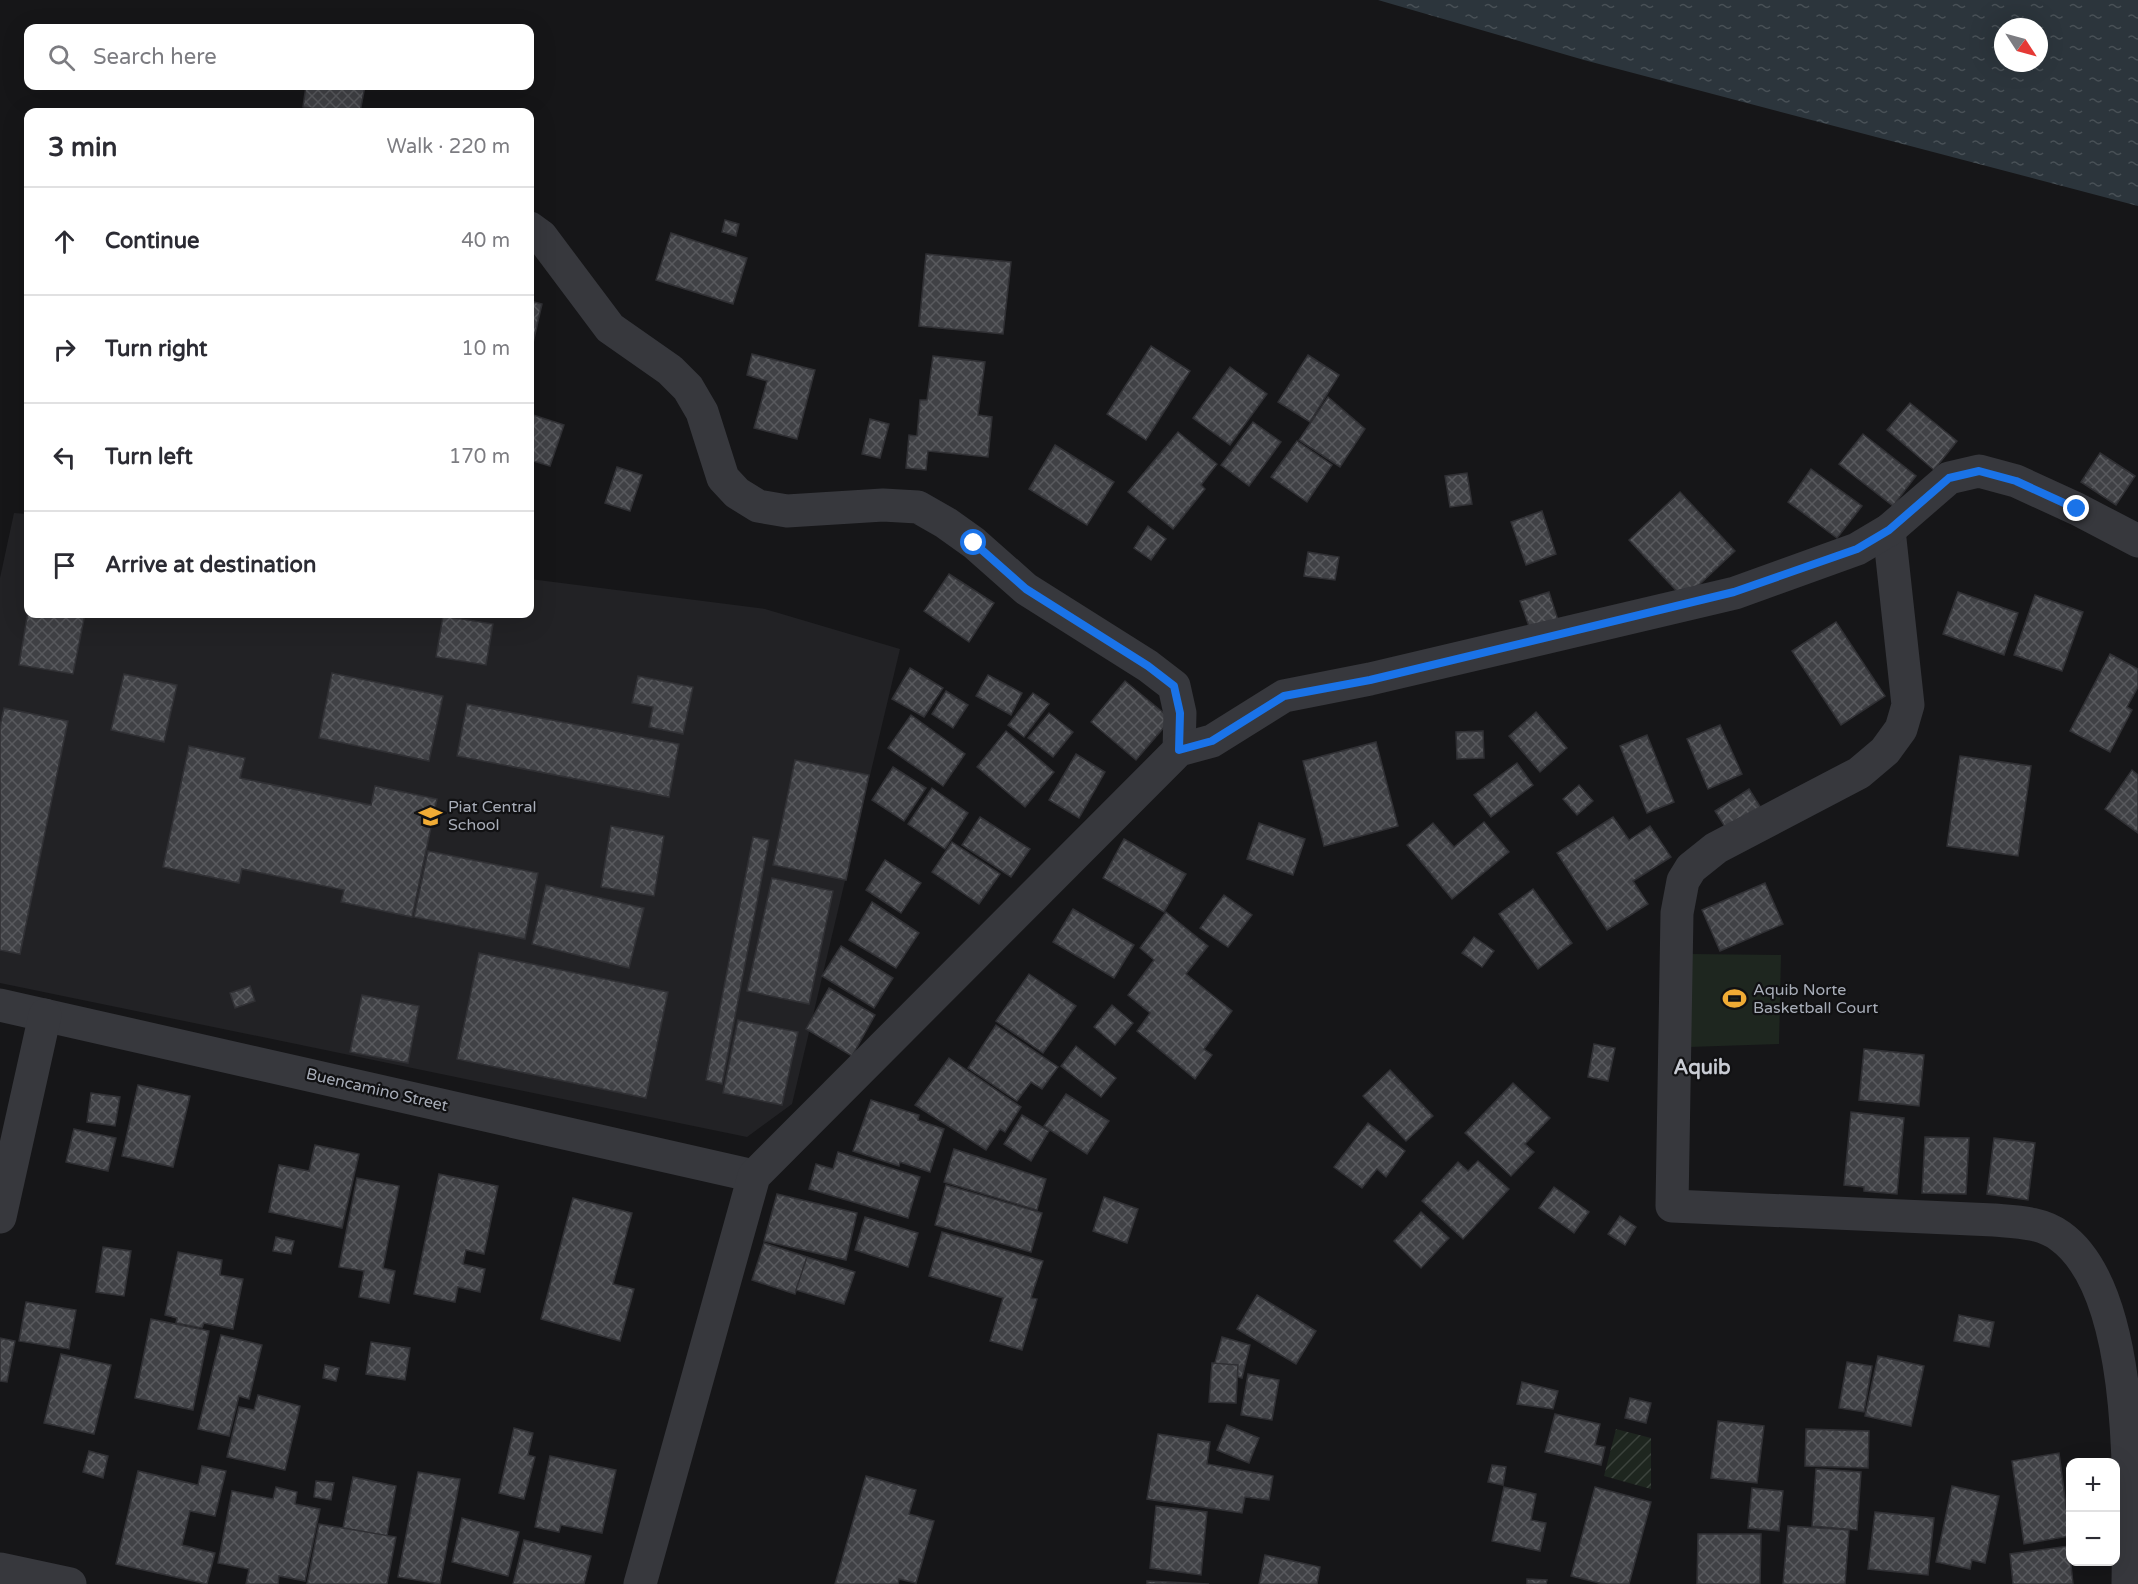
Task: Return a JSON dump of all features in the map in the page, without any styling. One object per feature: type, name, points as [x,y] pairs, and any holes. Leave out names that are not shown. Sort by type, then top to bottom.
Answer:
[{"type":"street","points":[[534,231],[542,236],[610,328],[670,370],[688,388],[702,412],[723,478],[737,493],[758,506],[787,511],[883,505],[918,507],[974,543],[1026,589],[1148,666],[1174,686],[1180,713],[1179,750]]},
{"type":"street","points":[[640,1584],[754,1176],[1179,750],[1212,741],[1284,696],[1370,680],[1734,592],[1857,549],[1889,530],[1949,478],[1979,471],[2036,490],[2138,541]]},
{"type":"street","points":[[1889,530],[1908,705],[1900,729],[1885,751],[1859,773],[1716,848],[1691,868],[1683,881],[1677,913],[1672,1206],[1994,1220],[2032,1224],[2059,1235],[2082,1255],[2101,1289],[2124,1380],[2128,1584]]},
{"type":"street","name":"Buencamino Street","points":[[0,1005],[754,1176]]},
{"type":"street","points":[[0,1217],[45,1015]]},
{"type":"street","points":[[0,1569],[70,1584]]},
{"type":"shaded area","name":"Piat Central School","points":[[14,513],[24,514],[24,618],[534,618],[534,580],[765,609],[900,649],[792,1104],[747,1137],[0,983],[0,578]]},
{"type":"shaded area","name":"Aquib Norte Basketball Court","points":[[1692,954],[1781,955],[1779,1044],[1689,1047]]},
{"type":"shaded area","points":[[1616,1429],[1651,1438],[1651,1489],[1604,1476]]},
{"type":"water","points":[[1378,0],[2138,0],[2138,206],[1584,60]]},
{"type":"building","points":[[305,90],[364,90],[361,108],[303,107]]},
{"type":"building","points":[[725,220],[739,224],[736,236],[722,232]]},
{"type":"building","points":[[671,233],[747,258],[733,304],[656,280]]},
{"type":"building","points":[[926,254],[1011,262],[1003,334],[919,326]]},
{"type":"building","points":[[534,302],[542,304],[534,339]]},
{"type":"building","points":[[1151,346],[1190,371],[1146,440],[1107,414]]},
{"type":"building","points":[[752,354],[815,370],[797,439],[754,428],[767,381],[747,375]]},
{"type":"building","points":[[1308,355],[1339,375],[1310,422],[1278,402]]},
{"type":"building","points":[[933,356],[985,362],[978,415],[992,417],[988,457],[928,451],[926,470],[906,468],[909,435],[917,436],[920,400],[927,400]]},
{"type":"building","points":[[1230,367],[1267,394],[1230,445],[1193,418]]},
{"type":"building","points":[[1328,397],[1365,429],[1340,467],[1299,440]]},
{"type":"building","points":[[1910,403],[1957,441],[1934,470],[1887,430]]},
{"type":"building","points":[[534,415],[564,425],[550,466],[534,461]]},
{"type":"building","points":[[870,419],[889,424],[880,458],[862,454]]},
{"type":"building","points":[[1253,422],[1281,442],[1249,486],[1221,465]]},
{"type":"building","points":[[1178,432],[1217,464],[1201,485],[1205,489],[1173,529],[1128,492]]},
{"type":"building","points":[[1863,434],[1916,476],[1893,506],[1839,464]]},
{"type":"building","points":[[1297,441],[1332,465],[1307,502],[1271,477]]},
{"type":"building","points":[[1055,445],[1114,482],[1087,525],[1029,489]]},
{"type":"building","points":[[2100,453],[2135,476],[2116,505],[2081,482]]},
{"type":"building","points":[[617,467],[642,475],[630,511],[605,503]]},
{"type":"building","points":[[1811,469],[1862,506],[1837,538],[1788,502]]},
{"type":"building","points":[[1467,473],[1472,504],[1450,507],[1445,476]]},
{"type":"building","points":[[1680,492],[1735,551],[1684,599],[1629,540]]},
{"type":"building","points":[[1542,511],[1556,554],[1526,565],[1511,522]]},
{"type":"building","points":[[1148,526],[1166,539],[1151,560],[1134,548]]},
{"type":"building","points":[[1308,552],[1339,557],[1335,580],[1304,576]]},
{"type":"building","points":[[949,574],[994,603],[969,642],[924,611]]},
{"type":"building","points":[[1549,592],[1558,620],[1530,629],[1520,601]]},
{"type":"building","points":[[1958,592],[2018,613],[2004,655],[1943,634]]},
{"type":"building","points":[[2035,595],[2083,612],[2062,671],[2014,655]]},
{"type":"building","points":[[27,618],[84,618],[73,674],[19,665]]},
{"type":"building","points":[[443,618],[493,624],[486,665],[436,657]]},
{"type":"building","points":[[1836,622],[1885,696],[1841,725],[1792,651]]},
{"type":"building","points":[[2110,654],[2138,669],[2138,687],[2127,707],[2132,710],[2110,752],[2070,731]]},
{"type":"building","points":[[910,668],[943,688],[924,717],[892,699]]},
{"type":"building","points":[[332,673],[443,696],[429,761],[319,738]]},
{"type":"building","points":[[124,674],[177,685],[164,742],[111,730]]},
{"type":"building","points":[[988,675],[1022,693],[1011,715],[976,696]]},
{"type":"building","points":[[638,676],[693,687],[683,734],[649,727],[653,707],[632,703]]},
{"type":"building","points":[[1125,681],[1171,719],[1136,760],[1091,722]]},
{"type":"building","points":[[946,691],[968,705],[953,728],[932,714]]},
{"type":"building","points":[[1033,693],[1049,704],[1024,737],[1008,725]]},
{"type":"building","points":[[467,704],[679,744],[669,797],[457,756]]},
{"type":"building","points":[[4,708],[68,721],[20,954],[0,950],[0,726]]},
{"type":"building","points":[[1536,712],[1567,748],[1540,772],[1509,736]]},
{"type":"building","points":[[1049,713],[1073,732],[1053,757],[1028,738]]},
{"type":"building","points":[[911,715],[965,754],[943,786],[888,748]]},
{"type":"building","points":[[1720,725],[1742,774],[1708,789],[1687,739]]},
{"type":"building","points":[[1006,731],[1054,772],[1025,807],[977,767]]},
{"type":"building","points":[[1483,731],[1484,758],[1457,759],[1456,732]]},
{"type":"building","points":[[1647,735],[1674,802],[1647,813],[1620,746]]},
{"type":"building","points":[[1376,742],[1398,826],[1324,846],[1303,761]]},
{"type":"building","points":[[189,746],[245,758],[240,778],[371,805],[375,786],[437,799],[412,917],[341,902],[344,890],[242,869],[239,883],[163,867]]},
{"type":"building","points":[[1076,754],[1105,772],[1079,818],[1049,800]]},
{"type":"building","points":[[1960,756],[2031,766],[2018,856],[1947,846]]},
{"type":"building","points":[[795,760],[869,775],[846,880],[773,865]]},
{"type":"building","points":[[1517,763],[1533,785],[1491,817],[1474,795]]},
{"type":"building","points":[[893,767],[926,788],[904,821],[872,800]]},
{"type":"building","points":[[2132,770],[2138,775],[2138,833],[2105,809]]},
{"type":"building","points":[[1579,785],[1593,801],[1577,815],[1563,799]]},
{"type":"building","points":[[932,788],[968,813],[945,849],[908,824]]},
{"type":"building","points":[[1749,789],[1761,808],[1727,830],[1715,811]]},
{"type":"building","points":[[980,817],[1030,849],[1011,877],[962,845]]},
{"type":"building","points":[[1613,817],[1629,840],[1650,826],[1671,857],[1633,881],[1648,904],[1607,930],[1557,853]]},
{"type":"building","points":[[1484,822],[1509,852],[1452,899],[1407,845],[1433,823],[1454,847]]},
{"type":"building","points":[[1259,823],[1305,839],[1293,875],[1247,859]]},
{"type":"building","points":[[611,826],[664,836],[654,896],[601,887]]},
{"type":"building","points":[[753,837],[769,840],[722,1084],[706,1080]]},
{"type":"building","points":[[1124,839],[1186,874],[1164,912],[1103,878]]},
{"type":"building","points":[[952,842],[1000,874],[979,904],[932,872]]},
{"type":"building","points":[[428,851],[538,873],[525,939],[414,917]]},
{"type":"building","points":[[885,860],[921,883],[901,913],[866,890]]},
{"type":"building","points":[[772,878],[833,891],[809,1004],[747,991]]},
{"type":"building","points":[[1765,883],[1783,924],[1720,951],[1702,910]]},
{"type":"building","points":[[546,885],[644,908],[629,968],[532,944]]},
{"type":"building","points":[[1533,889],[1572,943],[1538,969],[1499,914]]},
{"type":"building","points":[[1224,895],[1252,915],[1228,947],[1200,928]]},
{"type":"building","points":[[872,902],[919,933],[896,968],[849,940]]},
{"type":"building","points":[[1073,909],[1134,945],[1114,978],[1053,942]]},
{"type":"building","points":[[1166,912],[1208,946],[1186,974],[1232,1011],[1204,1049],[1212,1055],[1195,1079],[1137,1031],[1150,1013],[1128,995],[1154,960],[1140,948]]},
{"type":"building","points":[[1474,937],[1494,951],[1482,967],[1462,953]]},
{"type":"building","points":[[841,946],[893,978],[874,1008],[822,976]]},
{"type":"building","points":[[479,953],[668,992],[646,1098],[457,1059]]},
{"type":"building","points":[[1029,974],[1076,1006],[1043,1053],[996,1021]]},
{"type":"building","points":[[250,986],[255,1001],[235,1008],[230,993]]},
{"type":"building","points":[[829,988],[875,1015],[852,1056],[806,1029]]},
{"type":"building","points":[[362,995],[419,1006],[408,1063],[350,1052]]},
{"type":"building","points":[[1112,1005],[1133,1023],[1115,1045],[1094,1027]]},
{"type":"building","points":[[738,1020],[798,1032],[782,1105],[723,1093]]},
{"type":"building","points":[[996,1025],[1058,1067],[1042,1089],[1031,1082],[1017,1101],[968,1068]]},
{"type":"building","points":[[1594,1044],[1615,1048],[1608,1081],[1588,1077]]},
{"type":"building","points":[[1076,1046],[1116,1078],[1101,1097],[1061,1066]]},
{"type":"building","points":[[1864,1049],[1924,1055],[1919,1106],[1859,1100]]},
{"type":"building","points":[[949,1058],[1021,1107],[1005,1132],[1000,1129],[986,1150],[915,1105]]},
{"type":"building","points":[[1390,1070],[1433,1116],[1406,1141],[1363,1096]]},
{"type":"building","points":[[1513,1083],[1550,1118],[1525,1144],[1534,1152],[1511,1176],[1465,1133]]},
{"type":"building","points":[[138,1085],[190,1096],[173,1167],[122,1156]]},
{"type":"building","points":[[91,1093],[120,1097],[115,1126],[87,1122]]},
{"type":"building","points":[[1066,1094],[1109,1121],[1087,1154],[1044,1126]]},
{"type":"building","points":[[871,1100],[919,1115],[918,1120],[944,1129],[930,1172],[900,1162],[899,1166],[853,1151]]},
{"type":"building","points":[[1851,1112],[1904,1118],[1897,1194],[1864,1191],[1864,1187],[1844,1185]]},
{"type":"building","points":[[1022,1115],[1049,1131],[1031,1161],[1004,1144]]},
{"type":"building","points":[[1368,1123],[1405,1151],[1386,1177],[1377,1169],[1362,1188],[1334,1167]]},
{"type":"building","points":[[74,1129],[116,1138],[108,1171],[66,1162]]},
{"type":"building","points":[[1925,1137],[1969,1138],[1966,1194],[1922,1193]]},
{"type":"building","points":[[1994,1138],[2035,1143],[2028,1200],[1987,1194]]},
{"type":"building","points":[[315,1145],[359,1154],[342,1228],[269,1212],[279,1165],[309,1171]]},
{"type":"building","points":[[954,1149],[1046,1179],[1037,1210],[944,1182]]},
{"type":"building","points":[[838,1152],[920,1177],[908,1218],[809,1189],[816,1164],[833,1169]]},
{"type":"building","points":[[1478,1161],[1509,1189],[1463,1239],[1422,1201],[1458,1162],[1468,1171]]},
{"type":"building","points":[[439,1174],[498,1186],[484,1254],[466,1250],[463,1264],[485,1269],[480,1292],[458,1287],[455,1302],[414,1294]]},
{"type":"building","points":[[357,1178],[399,1186],[383,1268],[395,1271],[389,1303],[359,1297],[364,1271],[339,1267]]},
{"type":"building","points":[[946,1185],[1042,1213],[1031,1252],[935,1225]]},
{"type":"building","points":[[1554,1187],[1589,1212],[1574,1233],[1539,1208]]},
{"type":"building","points":[[777,1194],[857,1213],[846,1260],[764,1241]]},
{"type":"building","points":[[1104,1197],[1138,1209],[1127,1243],[1093,1231]]},
{"type":"building","points":[[573,1198],[632,1213],[613,1284],[634,1289],[620,1341],[541,1319]]},
{"type":"building","points":[[1421,1212],[1449,1238],[1421,1268],[1394,1241]]},
{"type":"building","points":[[1620,1216],[1636,1227],[1625,1245],[1608,1234]]},
{"type":"building","points":[[865,1217],[918,1233],[908,1267],[855,1250]]},
{"type":"building","points":[[942,1232],[1043,1261],[1031,1298],[1037,1299],[1022,1350],[990,1341],[1003,1298],[929,1276]]},
{"type":"building","points":[[276,1237],[294,1241],[291,1254],[273,1251]]},
{"type":"building","points":[[764,1243],[807,1257],[795,1294],[752,1280]]},
{"type":"building","points":[[103,1247],[131,1251],[124,1296],[96,1292]]},
{"type":"building","points":[[178,1252],[222,1260],[220,1275],[243,1279],[233,1329],[204,1323],[202,1328],[176,1323],[177,1318],[165,1315]]},
{"type":"building","points":[[807,1257],[855,1272],[844,1304],[796,1290]]},
{"type":"building","points":[[1257,1295],[1316,1331],[1296,1364],[1237,1329]]},
{"type":"building","points":[[26,1302],[76,1310],[69,1349],[19,1341]]},
{"type":"building","points":[[1959,1315],[1994,1322],[1989,1347],[1954,1341]]},
{"type":"building","points":[[151,1319],[209,1331],[193,1410],[135,1398]]},
{"type":"building","points":[[221,1335],[262,1345],[249,1399],[239,1396],[229,1436],[198,1429]]},
{"type":"building","points":[[1222,1337],[1250,1345],[1242,1378],[1213,1370]]},
{"type":"building","points":[[0,1338],[15,1341],[7,1382],[0,1381]]},
{"type":"building","points":[[371,1342],[410,1348],[405,1380],[366,1374]]},
{"type":"building","points":[[61,1354],[111,1365],[94,1434],[44,1423]]},
{"type":"building","points":[[1878,1356],[1924,1366],[1911,1426],[1865,1416]]},
{"type":"building","points":[[1847,1362],[1872,1366],[1864,1412],[1839,1408]]},
{"type":"building","points":[[1212,1363],[1238,1365],[1236,1403],[1209,1402]]},
{"type":"building","points":[[325,1365],[339,1368],[336,1381],[323,1378]]},
{"type":"building","points":[[1248,1374],[1279,1380],[1272,1420],[1241,1415]]},
{"type":"building","points":[[1522,1382],[1558,1391],[1553,1409],[1517,1404]]},
{"type":"building","points":[[258,1395],[300,1406],[285,1470],[227,1457],[239,1407],[254,1410]]},
{"type":"building","points":[[1630,1398],[1651,1403],[1646,1423],[1625,1418]]},
{"type":"building","points":[[1555,1414],[1600,1424],[1595,1445],[1605,1447],[1601,1465],[1545,1452]]},
{"type":"building","points":[[1718,1421],[1764,1426],[1757,1483],[1711,1478]]},
{"type":"building","points":[[1227,1425],[1259,1438],[1249,1463],[1217,1450]]},
{"type":"building","points":[[514,1428],[533,1433],[528,1455],[535,1457],[524,1499],[499,1493]]},
{"type":"building","points":[[1806,1429],[1869,1431],[1868,1468],[1805,1466]]},
{"type":"building","points":[[1158,1434],[1210,1442],[1207,1464],[1273,1476],[1269,1500],[1245,1497],[1242,1513],[1147,1499]]},
{"type":"building","points":[[89,1451],[108,1456],[103,1478],[83,1472]]},
{"type":"building","points":[[2059,1453],[2066,1506],[2066,1537],[2024,1544],[2012,1461]]},
{"type":"building","points":[[550,1456],[616,1470],[602,1533],[561,1525],[559,1532],[535,1527]]},
{"type":"building","points":[[1492,1465],[1506,1467],[1503,1485],[1488,1482]]},
{"type":"building","points":[[202,1466],[226,1471],[215,1516],[190,1511],[182,1545],[215,1553],[207,1584],[116,1564],[138,1471],[198,1485]]},
{"type":"building","points":[[1816,1469],[1861,1472],[1857,1530],[1812,1526]]},
{"type":"building","points":[[418,1472],[460,1479],[440,1584],[398,1577]]},
{"type":"building","points":[[866,1476],[916,1490],[909,1514],[934,1521],[916,1583],[899,1579],[898,1584],[835,1584]]},
{"type":"building","points":[[353,1477],[396,1486],[387,1536],[343,1528]]},
{"type":"building","points":[[316,1481],[334,1483],[331,1500],[314,1497]]},
{"type":"building","points":[[1952,1486],[1999,1496],[1985,1563],[1972,1560],[1970,1569],[1936,1562]]},
{"type":"building","points":[[276,1487],[297,1492],[295,1504],[320,1509],[305,1581],[279,1576],[278,1584],[246,1584],[249,1569],[218,1563],[232,1491],[273,1499]]},
{"type":"building","points":[[1504,1487],[1536,1494],[1531,1520],[1546,1523],[1540,1551],[1492,1541]]},
{"type":"building","points":[[1595,1487],[1651,1502],[1629,1584],[1603,1584],[1571,1576]]},
{"type":"building","points":[[1752,1488],[1783,1491],[1779,1531],[1748,1528]]},
{"type":"building","points":[[1156,1506],[1207,1512],[1201,1575],[1150,1568]]},
{"type":"building","points":[[1875,1512],[1934,1518],[1928,1575],[1868,1569]]},
{"type":"building","points":[[462,1518],[519,1532],[508,1576],[452,1562]]},
{"type":"building","points":[[319,1524],[396,1537],[387,1584],[307,1584]]},
{"type":"building","points":[[1788,1526],[1849,1530],[1845,1584],[1783,1584]]},
{"type":"building","points":[[1698,1534],[1761,1534],[1760,1584],[1697,1584]]},
{"type":"building","points":[[524,1540],[591,1556],[584,1584],[513,1584]]},
{"type":"building","points":[[2066,1546],[2066,1566],[2071,1566],[2073,1584],[2013,1584],[2010,1554]]},
{"type":"building","points":[[1265,1555],[1320,1567],[1317,1584],[1259,1584]]},
{"type":"building","points":[[1527,1579],[1547,1580],[1546,1584],[1527,1584]]},
{"type":"building","points":[[1147,1581],[1209,1584],[1147,1584]]},
{"type":"place","name":"Piat Central School","points":[[430,816]]},
{"type":"place","name":"Aquib Norte Basketball Court","points":[[1735,999]]},
{"type":"district","name":"Aquib","points":[[1702,1068]]},
{"type":"route","points":[[974,543],[1026,589],[1115,648],[1148,666],[1174,686],[1180,713],[1179,750],[1212,741],[1284,696],[1370,680],[1734,592],[1857,549],[1889,530],[1949,478],[1979,471],[2016,481],[2077,509]]}]
